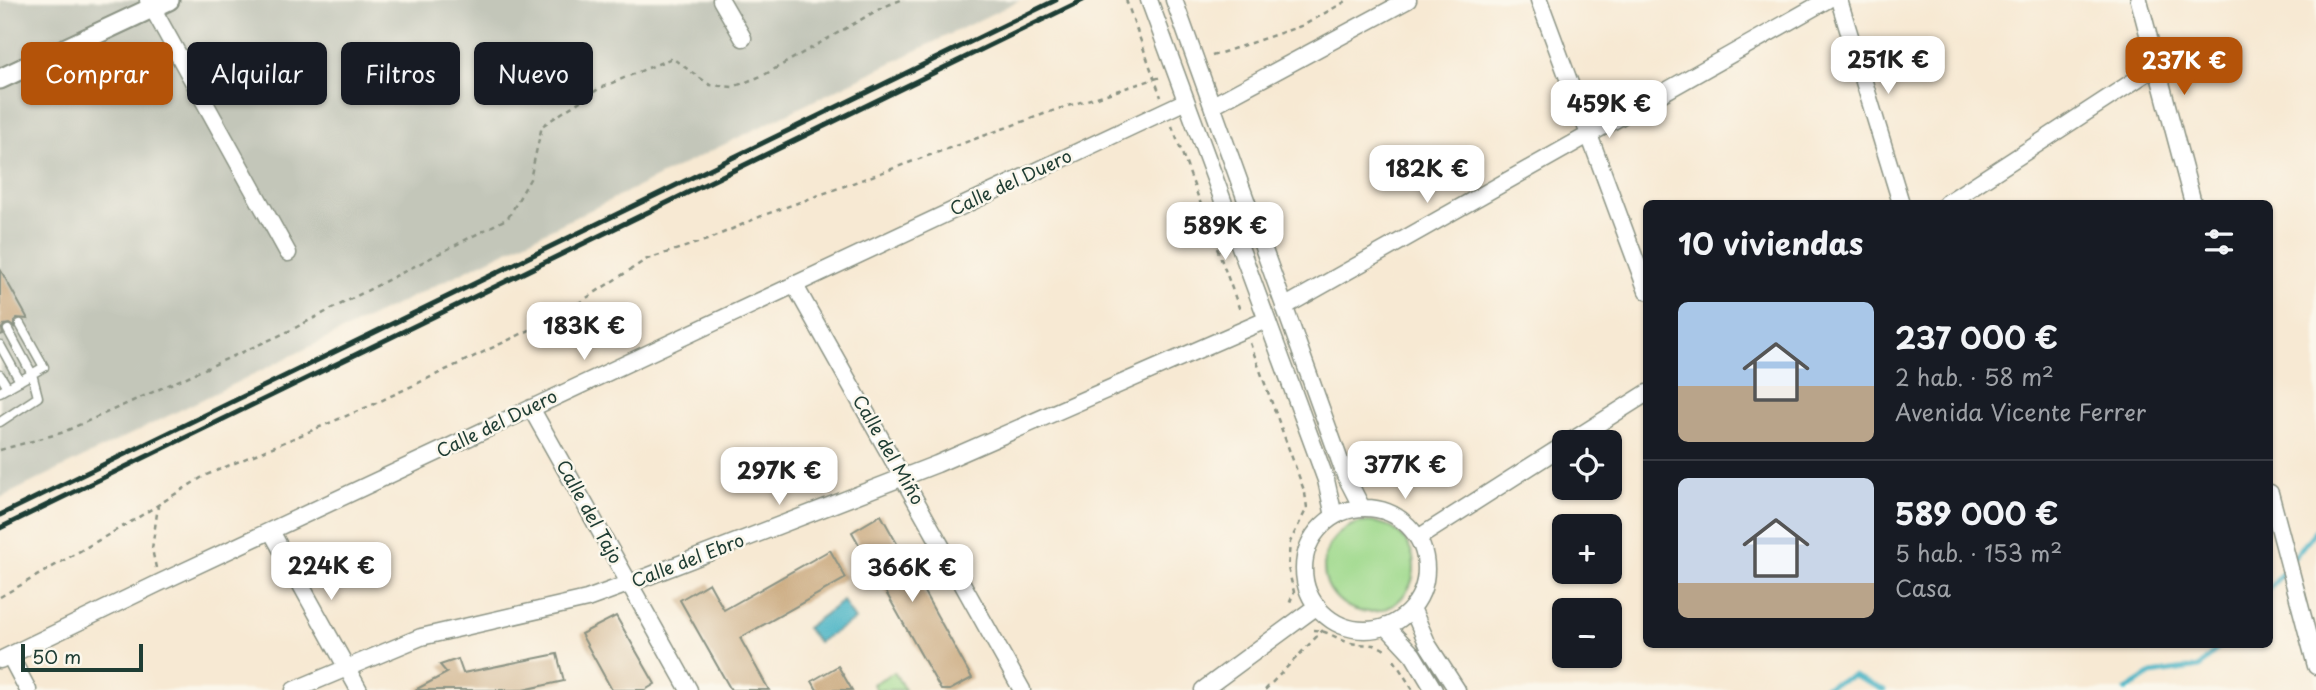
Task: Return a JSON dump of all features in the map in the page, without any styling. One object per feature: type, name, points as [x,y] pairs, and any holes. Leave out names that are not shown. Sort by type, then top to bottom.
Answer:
[{"type":"street","points":[[721,0],[743,38]]},
{"type":"street","points":[[1149,0],[1326,480],[1334,516]]},
{"type":"street","points":[[1174,0],[1345,475],[1362,508]]},
{"type":"street","points":[[1213,104],[1408,0]]},
{"type":"street","points":[[1539,0],[1643,280]]},
{"type":"street","points":[[1284,307],[1827,0]]},
{"type":"street","points":[[1839,0],[1900,200]]},
{"type":"street","points":[[2139,0],[2192,200]]},
{"type":"street","points":[[0,79],[156,3],[288,253]]},
{"type":"street","points":[[1952,200],[2157,66]]},
{"type":"street","name":"Calle del Duero","points":[[5,658],[1186,100]]},
{"type":"street","name":"Calle del Miño","points":[[794,284],[1022,690]]},
{"type":"street","name":"Calle del Ebro","points":[[294,690],[421,637],[587,599],[629,584],[903,478],[1266,320]]},
{"type":"street","points":[[1588,430],[1643,396]]},
{"type":"street","name":"Calle del Tajo","points":[[531,408],[689,690]]},
{"type":"street","points":[[1418,538],[1552,453]]},
{"type":"street","points":[[2273,504],[2316,666]]},
{"type":"street","points":[[1362,508],[1379,509],[1409,526],[1418,538],[1425,557],[1426,575],[1421,593],[1412,608],[1400,619],[1386,626],[1368,630],[1350,628],[1334,621],[1317,606],[1304,578],[1304,559],[1315,535],[1334,516],[1362,508]]},
{"type":"street","points":[[271,531],[359,690]]},
{"type":"street","points":[[1203,690],[1317,606]]},
{"type":"street","points":[[1412,608],[1428,645],[1457,690]]},
{"type":"street","points":[[1386,626],[1413,655],[1434,690]]},
{"type":"street","points":[[5,658],[28,690]]},
{"type":"lane","points":[[0,375],[4,390],[44,367],[20,324]]},
{"type":"lane","points":[[0,422],[38,397],[32,374],[8,330]]},
{"type":"lane","points":[[0,345],[20,380]]},
{"type":"path","points":[[0,450],[61,433],[285,333],[508,218],[530,179],[542,126],[600,88],[672,58],[710,85],[733,87],[764,75],[883,7],[901,0]]},
{"type":"path","points":[[1197,62],[1304,24],[1348,0]]},
{"type":"path","points":[[0,597],[158,506],[204,476],[372,405],[557,317],[647,259],[707,240],[764,215],[1055,110],[1155,80],[1174,71]]},
{"type":"path","points":[[158,506],[152,549],[159,583]]},
{"type":"path","points":[[1311,630],[1322,630],[1351,643],[1377,644],[1391,654],[1413,690]]},
{"type":"path","points":[[1265,690],[1322,630]]},
{"type":"shaded area","points":[[0,0],[1020,0],[0,498]]},
{"type":"green space","points":[[1369,522],[1386,525],[1401,535],[1411,550],[1414,567],[1411,584],[1401,599],[1386,609],[1369,612],[1352,609],[1337,599],[1327,584],[1324,567],[1327,550],[1337,535],[1352,525]]},
{"type":"green space","points":[[894,672],[905,690],[876,690],[873,684]]},
{"type":"water","points":[[843,601],[855,620],[818,642],[806,628]]},
{"type":"building","points":[[0,269],[28,319],[17,318],[14,327],[4,325],[3,334],[0,335]]},
{"type":"building","points":[[881,515],[972,678],[950,690],[941,690],[852,532]]},
{"type":"building","points":[[830,550],[846,578],[740,638],[769,690],[731,690],[680,600],[709,583],[724,610]]},
{"type":"building","points":[[616,616],[655,684],[645,690],[612,690],[581,634]]},
{"type":"building","points":[[557,654],[564,681],[523,690],[415,690],[447,673],[440,665],[458,659],[463,673]]},
{"type":"building","points":[[838,666],[852,690],[817,690],[812,681]]},
{"type":"waterway","points":[[2292,560],[2316,530]]},
{"type":"waterway","points":[[2273,585],[2286,568]]},
{"type":"waterway","points":[[2126,690],[2151,674],[2200,667],[2217,648]]},
{"type":"waterway","points":[[1817,690],[1853,676],[1884,690]]},
{"type":"railway","points":[[0,515],[1056,0]]},
{"type":"railway","points":[[0,528],[1083,0]]}]
